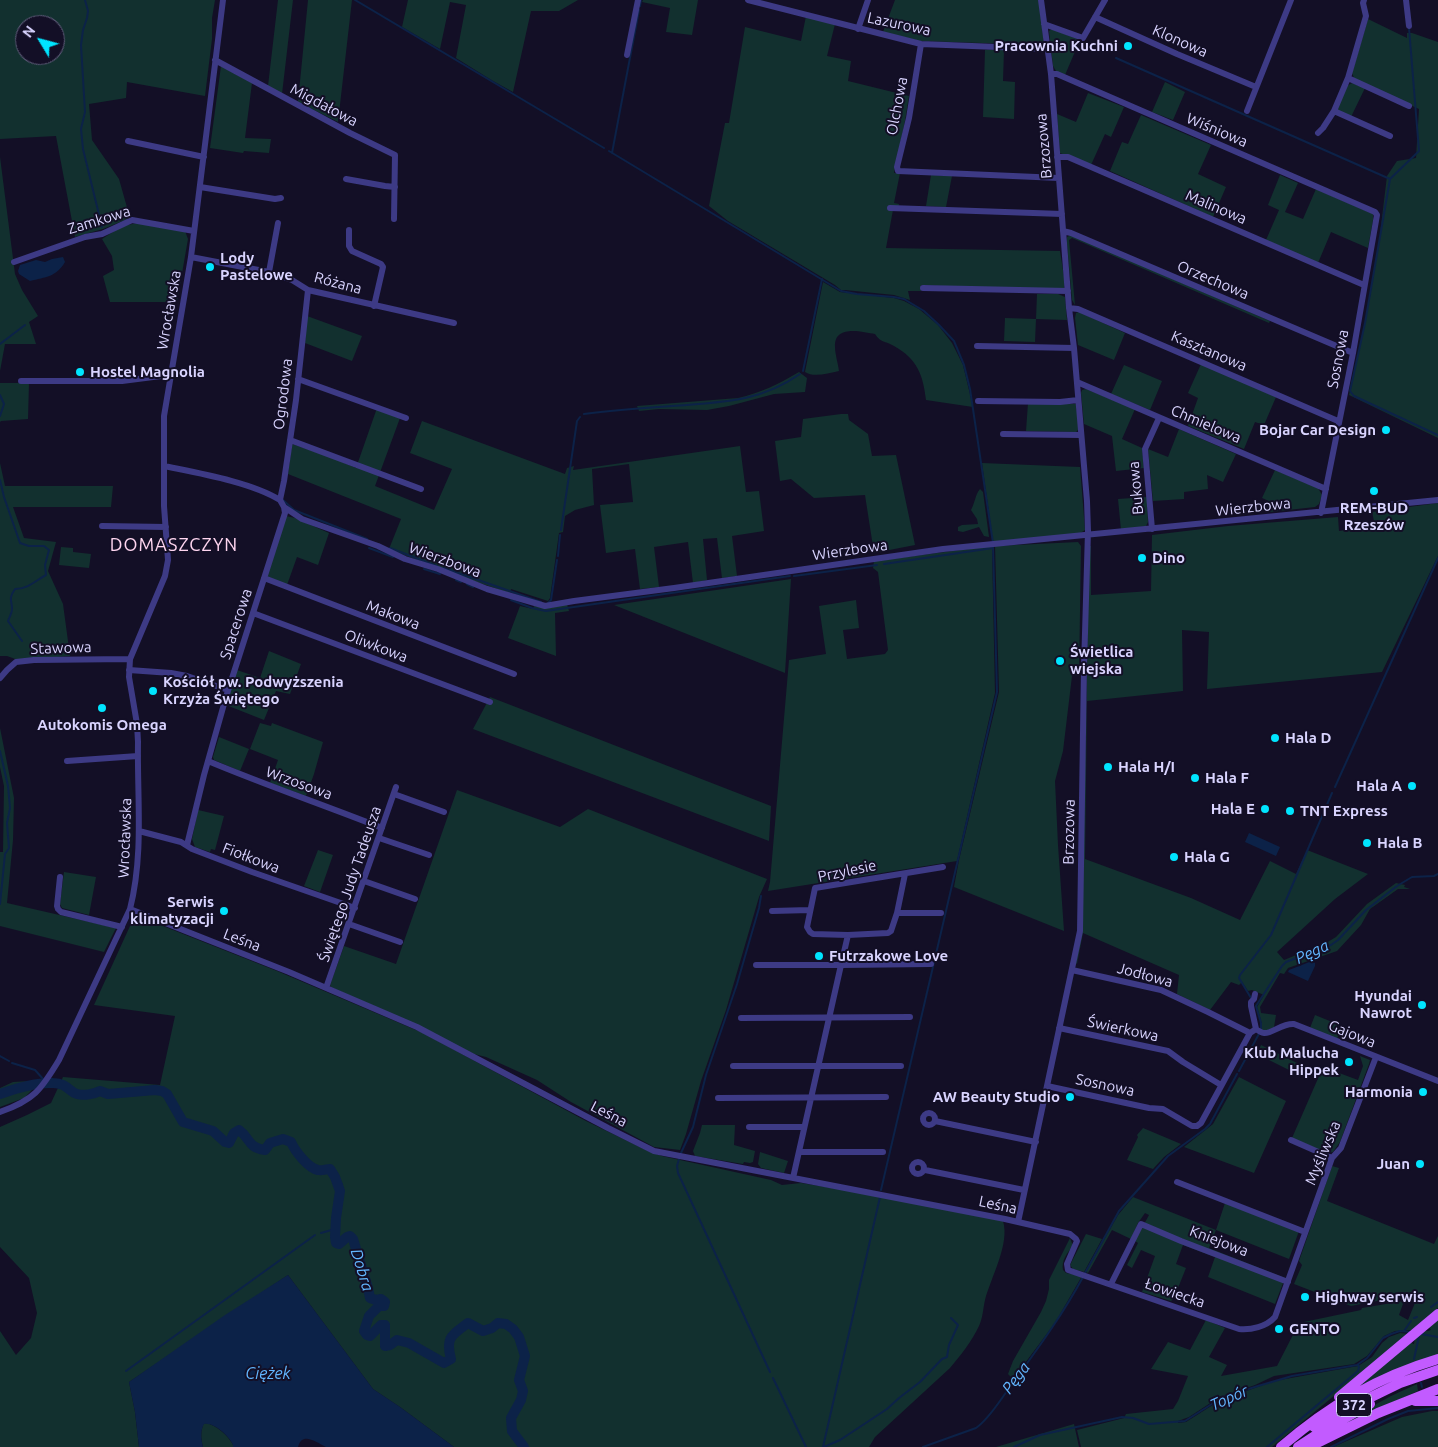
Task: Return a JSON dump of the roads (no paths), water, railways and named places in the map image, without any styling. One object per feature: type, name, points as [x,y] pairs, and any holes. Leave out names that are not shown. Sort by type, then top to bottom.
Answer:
[{"type":"main road","points":[[1282,1447],[1438,1314]]},
{"type":"main road","points":[[1314,1420],[1351,1395],[1375,1383],[1398,1373],[1438,1360]]},
{"type":"main road","name":"372","points":[[1282,1447],[1322,1422],[1361,1402],[1400,1383],[1434,1371]]},
{"type":"main road","name":"372","points":[[1298,1447],[1331,1426],[1434,1371]]},
{"type":"main road","points":[[1308,1447],[1402,1403],[1438,1389]]},
{"type":"main road","points":[[1402,1403],[1427,1400],[1438,1401]]},
{"type":"street","name":"Wrocławska","points":[[0,1112],[30,1098],[49,1076],[59,1060],[130,909],[137,872],[140,831],[138,724],[129,677],[130,659],[167,568],[164,416],[194,231],[223,0]]},
{"type":"street","points":[[627,54],[638,0]]},
{"type":"street","name":"Lazurowa","points":[[748,0],[921,44],[1048,49]]},
{"type":"street","points":[[858,29],[868,0]]},
{"type":"street","name":"Brzozowa","points":[[1018,1222],[1080,931],[1088,535],[1087,501],[1069,308],[1051,74],[1041,0]]},
{"type":"street","points":[[1044,24],[1083,38],[1105,0]]},
{"type":"street","points":[[1248,111],[1290,0]]},
{"type":"street","points":[[1318,133],[1334,111],[1348,78],[1366,16],[1364,0]]},
{"type":"street","points":[[1406,0],[1409,26]]},
{"type":"street","name":"Klonowa","points":[[1095,17],[1256,87]]},
{"type":"street","name":"Olchowa","points":[[921,44],[909,118],[897,168],[898,171],[1059,178]]},
{"type":"street","name":"Migdałowa","points":[[215,62],[350,133],[395,154],[394,219]]},
{"type":"street","name":"Wiśniowa","points":[[1051,74],[1057,74],[1373,210]]},
{"type":"street","points":[[1348,78],[1409,106]]},
{"type":"street","points":[[1334,111],[1390,136]]},
{"type":"street","points":[[128,141],[204,158]]},
{"type":"street","name":"Malinowa","points":[[1057,156],[1068,157],[1364,285]]},
{"type":"street","points":[[346,179],[394,187]]},
{"type":"street","points":[[200,187],[275,199],[281,198]]},
{"type":"street","points":[[890,208],[1062,214]]},
{"type":"street","name":"Sosnowa","points":[[1321,512],[1353,353],[1377,215],[1373,210]]},
{"type":"street","name":"Zamkowa","points":[[14,262],[92,235],[102,234],[132,220],[194,231]]},
{"type":"street","points":[[269,272],[278,223]]},
{"type":"street","name":"Różana","points":[[349,230],[349,246],[352,251],[381,264],[383,267],[374,306]]},
{"type":"street","name":"Orzechowa","points":[[1063,231],[1072,233],[1353,353]]},
{"type":"street","name":"Różana","points":[[190,257],[269,272],[292,280],[308,290],[454,323]]},
{"type":"street","points":[[923,288],[1068,291]]},
{"type":"street","name":"Ogrodowa","points":[[280,500],[290,440],[308,290]]},
{"type":"street","name":"Kasztanowa","points":[[1069,308],[1078,309],[1338,420]]},
{"type":"street","points":[[976,346],[1074,348]]},
{"type":"street","points":[[22,381],[122,382],[170,376]]},
{"type":"street","points":[[298,379],[406,418]]},
{"type":"street","name":"Chmielowa","points":[[1077,382],[1326,489]]},
{"type":"street","points":[[978,401],[1060,402],[1078,400]]},
{"type":"street","name":"Bukowa","points":[[1152,530],[1145,449],[1159,418]]},
{"type":"street","points":[[1003,434],[1081,435]]},
{"type":"street","points":[[290,440],[421,489]]},
{"type":"street","points":[[164,466],[241,484],[271,494],[280,500],[284,507]]},
{"type":"street","name":"Wierzbowa","points":[[284,507],[302,519],[378,546],[405,559],[488,589],[545,606],[943,549],[1152,530],[1438,500]]},
{"type":"street","name":"Spacerowa","points":[[187,845],[228,690],[285,513],[284,507]]},
{"type":"street","points":[[102,526],[166,528]]},
{"type":"street","name":"Makowa","points":[[264,578],[514,674]]},
{"type":"street","name":"Oliwkowa","points":[[253,613],[490,702]]},
{"type":"street","name":"Stawowa","points":[[0,678],[16,662],[34,660],[130,659]]},
{"type":"street","points":[[129,670],[187,676],[228,690]]},
{"type":"street","points":[[67,762],[138,756]]},
{"type":"street","name":"Wrzosowa","points":[[208,762],[382,828]]},
{"type":"street","name":"Świętego Judy Tadeusza","points":[[326,988],[395,791],[444,812]]},
{"type":"street","name":"Fiołkowa","points":[[140,831],[172,839],[192,849],[252,872],[355,908]]},
{"type":"street","points":[[379,838],[429,855]]},
{"type":"street","name":"Przylesie","points":[[905,874],[894,925],[890,932],[848,935],[813,934],[807,927],[815,888],[943,867]]},
{"type":"street","points":[[60,877],[58,909],[61,912],[122,927]]},
{"type":"street","points":[[364,880],[415,899]]},
{"type":"street","name":"Leśna","points":[[130,909],[275,966],[422,1030],[654,1151],[1018,1222],[1070,1234],[1077,1241],[1066,1267]]},
{"type":"street","points":[[772,911],[810,910]]},
{"type":"street","points":[[897,912],[941,913]]},
{"type":"street","points":[[349,924],[400,942]]},
{"type":"street","points":[[793,1178],[848,935]]},
{"type":"street","points":[[756,965],[931,964]]},
{"type":"street","name":"Jodłowa","points":[[1072,970],[1161,990],[1208,1012],[1256,1031]]},
{"type":"street","points":[[1221,1085],[1256,1031],[1253,998]]},
{"type":"street","points":[[740,1018],[910,1017]]},
{"type":"street","name":"Gajowa","points":[[1256,1031],[1268,1033],[1288,1024],[1294,1024],[1438,1082]]},
{"type":"street","name":"Świerkowa","points":[[1059,1028],[1166,1050],[1221,1085]]},
{"type":"street","name":"Myśliwska","points":[[1274,1317],[1332,1158],[1341,1148],[1376,1057]]},
{"type":"street","points":[[733,1066],[901,1066]]},
{"type":"street","name":"Sosnowa","points":[[1047,1086],[1150,1108],[1163,1109],[1192,1126],[1197,1126],[1201,1123],[1221,1085]]},
{"type":"street","points":[[718,1098],[886,1097]]},
{"type":"street","points":[[935,1120],[1036,1142]]},
{"type":"street","points":[[749,1126],[804,1127]]},
{"type":"street","points":[[1291,1140],[1332,1158]]},
{"type":"street","points":[[799,1152],[883,1152]]},
{"type":"street","points":[[925,1170],[1024,1190]]},
{"type":"street","points":[[1177,1182],[1305,1232]]},
{"type":"street","name":"Kniejowa","points":[[1111,1284],[1141,1224],[1288,1282]]},
{"type":"street","name":"Łowiecka","points":[[1066,1267],[1070,1271],[1239,1329],[1254,1329],[1272,1321],[1274,1317]]},
{"type":"water","points":[[63,257],[65,262],[62,267],[50,276],[30,281],[19,274],[20,265],[36,260],[45,262]]},
{"type":"water","points":[[1249,833],[1280,847],[1276,856],[1245,842]]},
{"type":"water","points":[[1312,961],[1315,963],[1315,966],[1308,981],[1288,972],[1289,970]]},
{"type":"water","name":"Ciężek","points":[[288,1275],[373,1389],[454,1447],[326,1447],[306,1439],[300,1442],[298,1447],[233,1447],[231,1441],[217,1427],[204,1424],[201,1438],[203,1447],[139,1447],[129,1382],[225,1315]]},
{"type":"waterway","points":[[85,0],[88,11],[81,45],[85,112],[81,129],[83,149],[102,227]]},
{"type":"waterway","points":[[355,0],[604,148]]},
{"type":"waterway","points":[[640,6],[641,0]]},
{"type":"waterway","points":[[612,153],[639,10]]},
{"type":"waterway","points":[[1409,28],[1419,151],[1390,179],[1365,323],[1350,391],[1354,396],[1438,435]]},
{"type":"waterway","points":[[1116,58],[1390,179]]},
{"type":"waterway","points":[[609,151],[841,291],[904,299],[924,311],[939,325],[954,341],[964,365],[970,389],[993,543]]},
{"type":"waterway","points":[[803,371],[822,279]]},
{"type":"waterway","points":[[0,344],[25,325]]},
{"type":"waterway","points":[[584,414],[723,402],[769,391],[800,374]]},
{"type":"waterway","points":[[0,395],[4,404],[0,416]]},
{"type":"waterway","points":[[561,530],[577,421],[580,417]]},
{"type":"waterway","points":[[0,480],[20,543],[29,546],[44,546],[49,550],[45,565],[46,575],[28,586],[15,589],[12,595],[12,611],[8,621],[22,641]]},
{"type":"waterway","points":[[283,500],[294,510],[367,539]]},
{"type":"waterway","points":[[558,556],[560,535]]},
{"type":"waterway","points":[[881,1190],[997,692],[993,546]]},
{"type":"waterway","points":[[369,548],[393,557]]},
{"type":"waterway","points":[[390,548],[437,566]]},
{"type":"waterway","points":[[884,564],[993,548]]},
{"type":"waterway","points":[[1335,787],[1438,558]]},
{"type":"waterway","points":[[548,603],[551,600],[557,560]]},
{"type":"waterway","points":[[794,576],[877,565]]},
{"type":"waterway","points":[[444,568],[541,602]]},
{"type":"waterway","points":[[424,569],[440,574]]},
{"type":"waterway","points":[[511,600],[546,611],[790,576]]},
{"type":"waterway","points":[[456,580],[461,582]]},
{"type":"waterway","points":[[467,584],[473,587]]},
{"type":"waterway","points":[[0,751],[8,786],[10,808],[7,823],[9,848],[5,854],[0,904]]},
{"type":"waterway","points":[[1251,998],[1239,978],[1240,975],[1271,935],[1332,793]]},
{"type":"waterway","name":"Pęga","points":[[1239,1071],[1261,1030],[1256,1006],[1286,962],[1331,945],[1366,910],[1412,877],[1434,876],[1438,874]]},
{"type":"waterway","points":[[681,1153],[693,1127],[706,1075],[737,984],[761,896]]},
{"type":"waterway","points":[[0,1056],[9,1061]]},
{"type":"waterway","points":[[12,1063],[35,1070],[44,1080]]},
{"type":"waterway","name":"Pęga","points":[[1085,1273],[1119,1211],[1168,1156],[1210,1124],[1237,1074]]},
{"type":"waterway","name":"Dobra","points":[[0,1094],[26,1086],[47,1083],[62,1084],[74,1093],[83,1095],[100,1091],[108,1094],[162,1091],[167,1094],[183,1122],[213,1131],[225,1142],[229,1143],[234,1133],[239,1130],[252,1145],[259,1149],[265,1150],[270,1143],[283,1139],[291,1142],[306,1163],[314,1169],[330,1169],[335,1177],[340,1191],[336,1218],[336,1243],[339,1244],[350,1236],[353,1239],[370,1298],[381,1299],[385,1302],[384,1306],[379,1306],[369,1316],[364,1331],[367,1335],[370,1336],[381,1325],[385,1325],[385,1346],[397,1340],[409,1343],[444,1363],[451,1359],[449,1352],[451,1337],[468,1323],[483,1331],[492,1328],[498,1323],[506,1324],[513,1329],[519,1337],[525,1356],[519,1380],[523,1391],[521,1400],[511,1418],[512,1431],[524,1447]]},
{"type":"waterway","points":[[679,1159],[678,1173],[770,1372]]},
{"type":"waterway","points":[[823,1447],[880,1197]]},
{"type":"waterway","points":[[321,1233],[335,1229]]},
{"type":"waterway","points":[[126,1371],[315,1235]]},
{"type":"waterway","name":"Pęga","points":[[923,1447],[976,1428],[986,1419],[1048,1333],[1083,1277]]},
{"type":"waterway","points":[[1431,1307],[1438,1302]]},
{"type":"waterway","points":[[824,1447],[840,1440],[887,1409],[920,1382],[942,1359],[947,1357],[949,1345],[958,1325],[951,1318]]},
{"type":"waterway","points":[[1404,1331],[1411,1321]]},
{"type":"waterway","name":"Topór","points":[[1014,1447],[1040,1435],[1122,1417],[1133,1418],[1149,1424],[1185,1421],[1223,1397],[1292,1376],[1357,1365],[1367,1358],[1383,1338],[1400,1331],[1411,1332]]},
{"type":"waterway","name":"Topór","points":[[1421,1334],[1438,1337]]},
{"type":"waterway","points":[[1414,1359],[1419,1336]]},
{"type":"waterway","points":[[1267,1447],[1358,1371],[1358,1365]]},
{"type":"waterway","points":[[773,1378],[806,1447]]},
{"type":"waterway","points":[[1421,1383],[1422,1387]]},
{"type":"waterway","points":[[1331,1447],[1408,1411],[1438,1408]]},
{"type":"place","name":"Pracownia Kuchni","points":[[1128,46]]},
{"type":"place","name":"Lody Pastelowe","points":[[210,267]]},
{"type":"place","name":"Hostel Magnolia","points":[[80,372]]},
{"type":"place","name":"Bojar Car Design","points":[[1386,430]]},
{"type":"place","name":"REM-BUD Rzeszów","points":[[1374,491]]},
{"type":"place","name":"Dino","points":[[1142,558]]},
{"type":"place","name":"Świetlica wiejska","points":[[1060,661]]},
{"type":"place","name":"Kościół pw. Podwyższenia Krzyża Świętego","points":[[153,691]]},
{"type":"place","name":"Autokomis Omega","points":[[102,708]]},
{"type":"place","name":"Hala D","points":[[1275,738]]},
{"type":"place","name":"Hala H/I","points":[[1108,767]]},
{"type":"place","name":"Hala F","points":[[1195,778]]},
{"type":"place","name":"Hala A","points":[[1412,786]]},
{"type":"place","name":"Hala E","points":[[1265,809]]},
{"type":"place","name":"TNT Express","points":[[1290,811]]},
{"type":"place","name":"Hala B","points":[[1367,843]]},
{"type":"place","name":"Hala G","points":[[1174,857]]},
{"type":"place","name":"Serwis klimatyzacji","points":[[224,911]]},
{"type":"place","name":"Futrzakowe Love","points":[[819,956]]},
{"type":"place","name":"Hyundai Nawrot","points":[[1422,1005]]},
{"type":"place","name":"Klub Malucha Hippek","points":[[1349,1062]]},
{"type":"place","name":"Harmonia","points":[[1423,1092]]},
{"type":"place","name":"AW Beauty Studio","points":[[1070,1097]]},
{"type":"place","name":"Juan","points":[[1420,1164]]},
{"type":"place","name":"Highway serwis","points":[[1305,1297]]},
{"type":"place","name":"GENTO","points":[[1279,1329]]},
{"type":"district","name":"DOMASZCZYN","points":[[174,545]]}]
